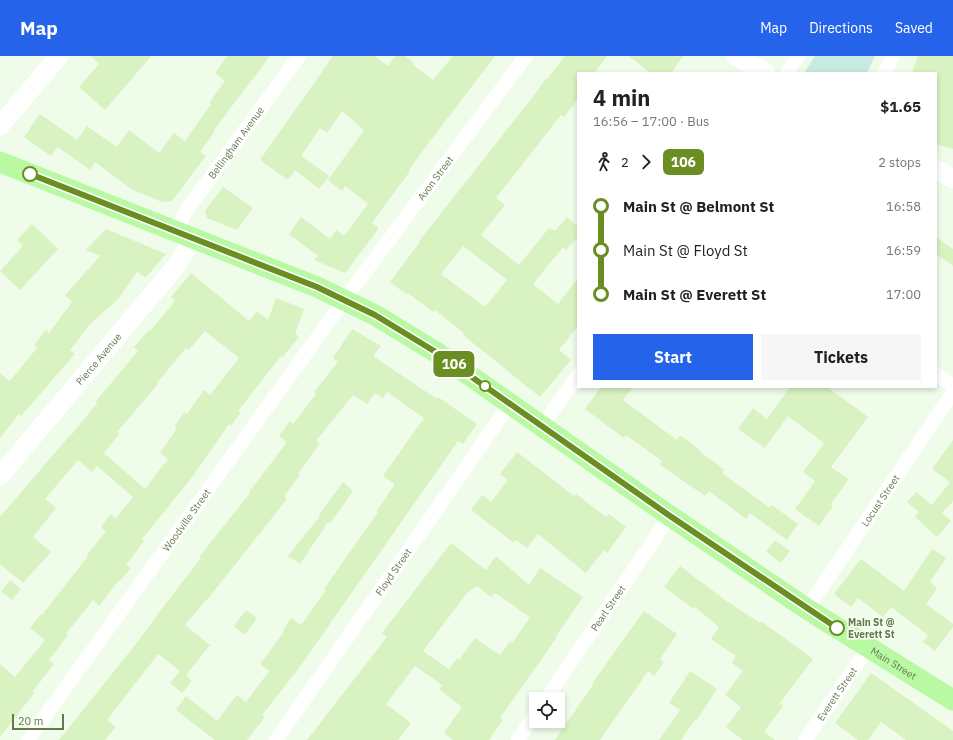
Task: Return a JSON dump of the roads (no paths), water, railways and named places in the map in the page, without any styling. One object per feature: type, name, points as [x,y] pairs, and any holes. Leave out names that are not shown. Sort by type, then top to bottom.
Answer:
[{"type":"main road","name":"Main Street","points":[[0,162],[317,287],[345,299],[405,332],[807,609],[953,700]]},
{"type":"street","points":[[0,126],[59,56]]},
{"type":"street","name":"Bellingham Avenue","points":[[184,235],[190,206],[299,56]]},
{"type":"street","name":"Avon Street","points":[[345,299],[526,56]]},
{"type":"street","points":[[736,56],[764,72]]},
{"type":"street","points":[[787,72],[798,56]]},
{"type":"street","points":[[885,72],[893,56]]},
{"type":"street","points":[[937,170],[953,179]]},
{"type":"street","name":"Pierce Avenue","points":[[0,476],[177,264],[184,235]]},
{"type":"street","name":"Woodville Street","points":[[28,740],[345,299]]},
{"type":"street","points":[[937,375],[953,386]]},
{"type":"street","points":[[542,426],[577,376]]},
{"type":"street","name":"Locust Street","points":[[807,609],[953,392]]},
{"type":"street","name":"Floyd Street","points":[[276,740],[510,404]]},
{"type":"street","name":"Pearl Street","points":[[551,692],[670,516]]},
{"type":"street","name":"Everett Street","points":[[805,740],[868,648]]},
{"type":"street","points":[[518,740],[529,724]]},
{"type":"place","name":"Main St @ Everett St","points":[[837,628]]}]
